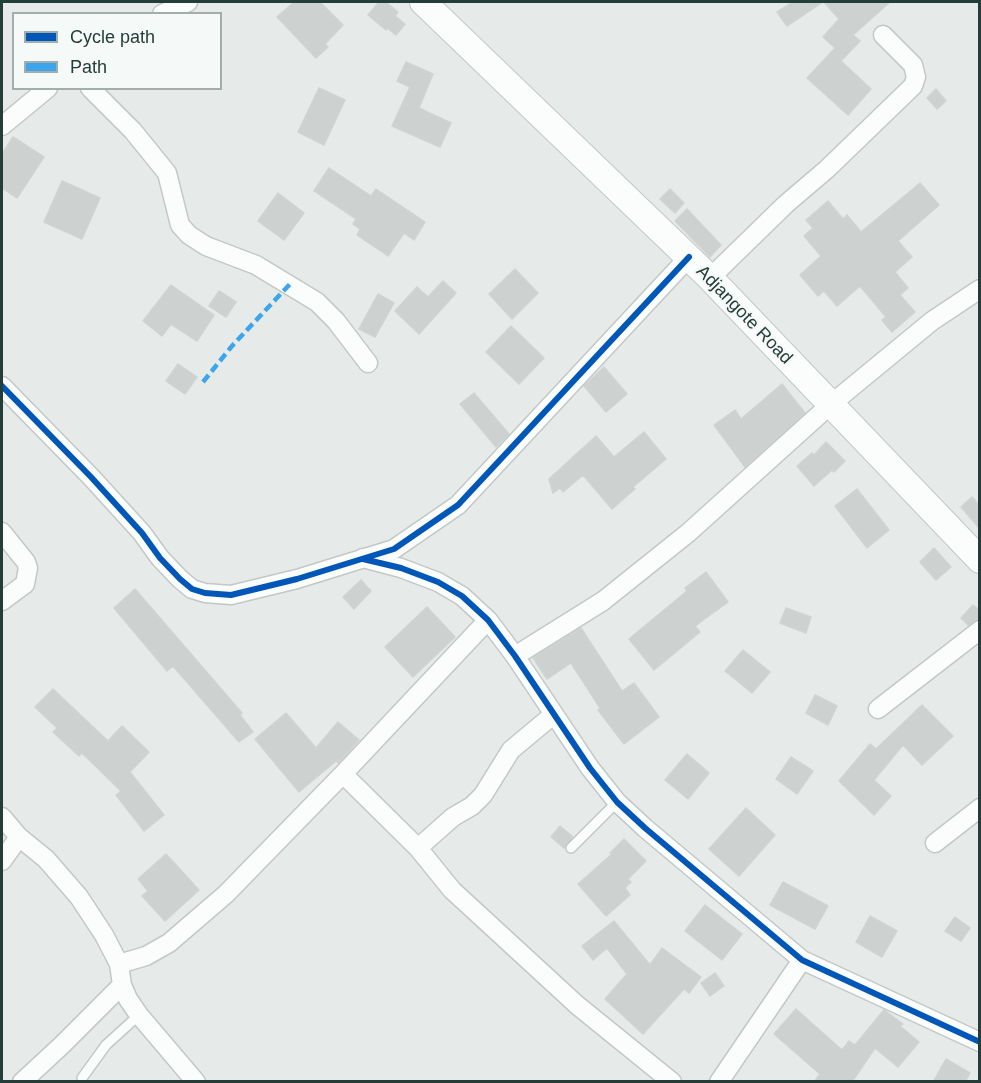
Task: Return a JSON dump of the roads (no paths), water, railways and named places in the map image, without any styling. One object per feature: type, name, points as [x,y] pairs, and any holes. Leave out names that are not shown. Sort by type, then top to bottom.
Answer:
[{"type":"street","points":[[166,12],[188,2]]},
{"type":"street","name":"Adjangote Road","points":[[423,2],[710,278],[980,560]]},
{"type":"street","points":[[710,278],[913,86],[916,77],[913,65],[883,35]]},
{"type":"street","points":[[2,126],[46,90]]},
{"type":"street","points":[[92,90],[133,131],[167,173],[180,225],[189,235],[206,246],[256,265],[317,302],[336,321],[368,363]]},
{"type":"street","points":[[2,386],[142,533],[160,558],[192,589],[205,593],[231,595],[297,579],[394,549],[458,505],[689,257]]},
{"type":"street","points":[[515,656],[611,595],[688,533],[830,405],[932,321],[980,289]]},
{"type":"street","points":[[2,532],[26,562],[28,568],[25,584],[2,600]]},
{"type":"street","points":[[363,558],[401,568],[438,582],[462,596],[488,620],[515,656],[590,768],[617,802],[802,960],[980,1042]]},
{"type":"street","points":[[119,964],[146,956],[169,943],[226,894],[488,620]]},
{"type":"street","points":[[878,709],[980,630]]},
{"type":"street","points":[[418,848],[453,818],[472,806],[483,795],[512,750],[554,715]]},
{"type":"street","points":[[343,774],[418,848],[452,890],[577,1005],[672,1082]]},
{"type":"street","points":[[935,843],[980,808]]},
{"type":"street","points":[[2,817],[19,837],[46,859],[79,897],[104,935],[119,964],[122,985],[128,999],[196,1082]]},
{"type":"street","points":[[2,861],[19,837]]},
{"type":"street","points":[[719,1082],[802,960]]},
{"type":"street","points":[[22,1082],[122,985]]},
{"type":"lane","points":[[571,848],[617,802]]},
{"type":"lane","points":[[82,1078],[106,1045],[139,1015]]}]
